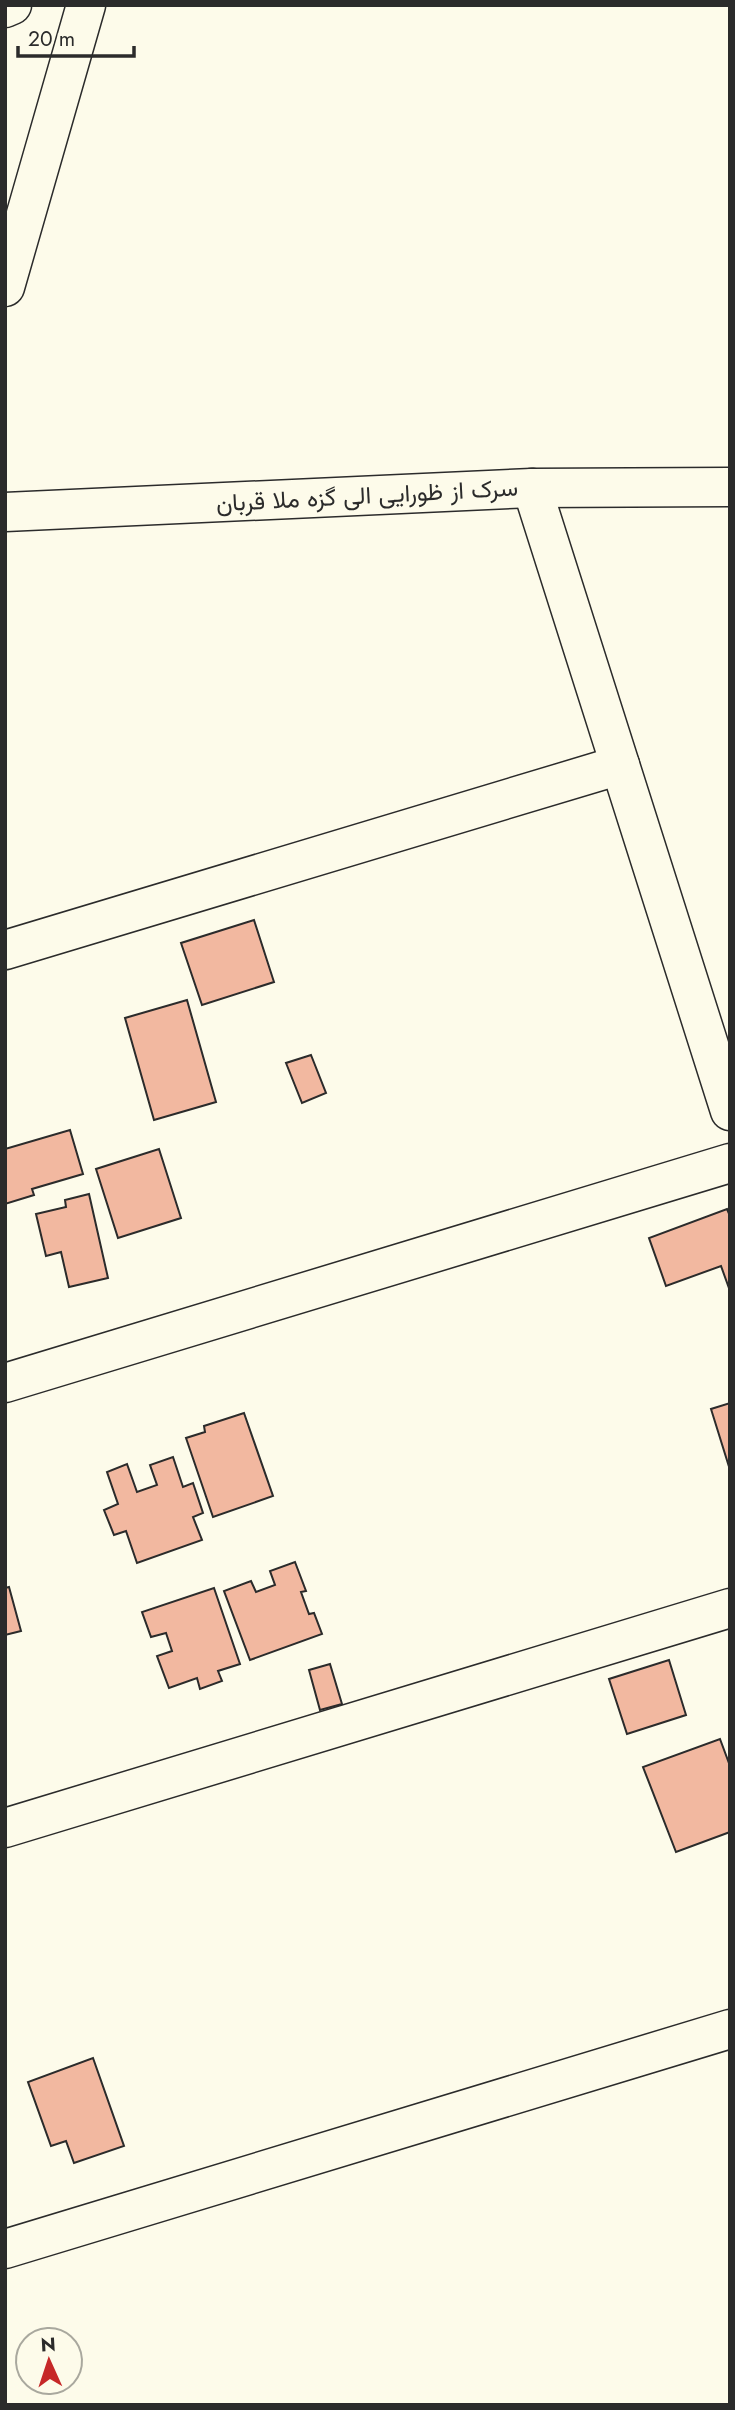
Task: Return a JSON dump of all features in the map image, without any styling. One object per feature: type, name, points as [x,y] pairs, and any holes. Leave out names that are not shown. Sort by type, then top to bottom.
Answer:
[{"type":"street","points":[[5,8],[12,5]]},
{"type":"street","points":[[5,287],[86,5]]},
{"type":"street","name":"سرک از ظورایی الی گزه ملا قربان","points":[[5,512],[532,488],[730,487]]},
{"type":"street","points":[[532,488],[730,1111]]},
{"type":"street","points":[[5,950],[620,765]]},
{"type":"street","points":[[5,1383],[730,1163]]},
{"type":"street","points":[[5,1828],[730,1608]]},
{"type":"street","points":[[5,2249],[730,2029]]},
{"type":"building","points":[[254,920],[274,982],[202,1005],[181,943]]},
{"type":"building","points":[[187,1000],[216,1102],[154,1120],[125,1018]]},
{"type":"building","points":[[311,1055],[326,1093],[302,1103],[286,1063]]},
{"type":"building","points":[[70,1130],[83,1174],[32,1189],[34,1195],[5,1204],[5,1149]]},
{"type":"building","points":[[159,1149],[181,1218],[118,1238],[96,1169]]},
{"type":"building","points":[[89,1194],[108,1278],[69,1287],[61,1252],[46,1256],[36,1214],[66,1207],[65,1200]]},
{"type":"building","points":[[727,1209],[730,1216],[730,1291],[721,1266],[666,1286],[649,1238]]},
{"type":"building","points":[[730,1403],[730,1470],[711,1409]]},
{"type":"building","points":[[244,1413],[273,1496],[213,1517],[186,1438],[205,1432],[204,1426]]},
{"type":"building","points":[[173,1457],[183,1487],[193,1483],[203,1513],[193,1517],[202,1540],[137,1563],[126,1531],[114,1535],[104,1510],[118,1504],[107,1472],[127,1464],[137,1492],[157,1485],[150,1465]]},
{"type":"building","points":[[295,1562],[306,1591],[301,1592],[309,1614],[314,1613],[322,1634],[250,1660],[224,1591],[251,1581],[256,1592],[275,1585],[270,1571]]},
{"type":"building","points":[[9,1587],[21,1631],[5,1635],[5,1588]]},
{"type":"building","points":[[214,1588],[240,1664],[218,1671],[222,1681],[200,1689],[197,1678],[169,1688],[157,1656],[172,1651],[166,1633],[151,1637],[142,1612]]},
{"type":"building","points":[[669,1660],[686,1715],[627,1734],[609,1679]]},
{"type":"building","points":[[330,1664],[342,1704],[320,1710],[309,1670]]},
{"type":"building","points":[[720,1739],[730,1766],[730,1832],[676,1852],[643,1767]]},
{"type":"building","points":[[93,2058],[124,2146],[74,2163],[66,2141],[51,2146],[28,2082]]}]
